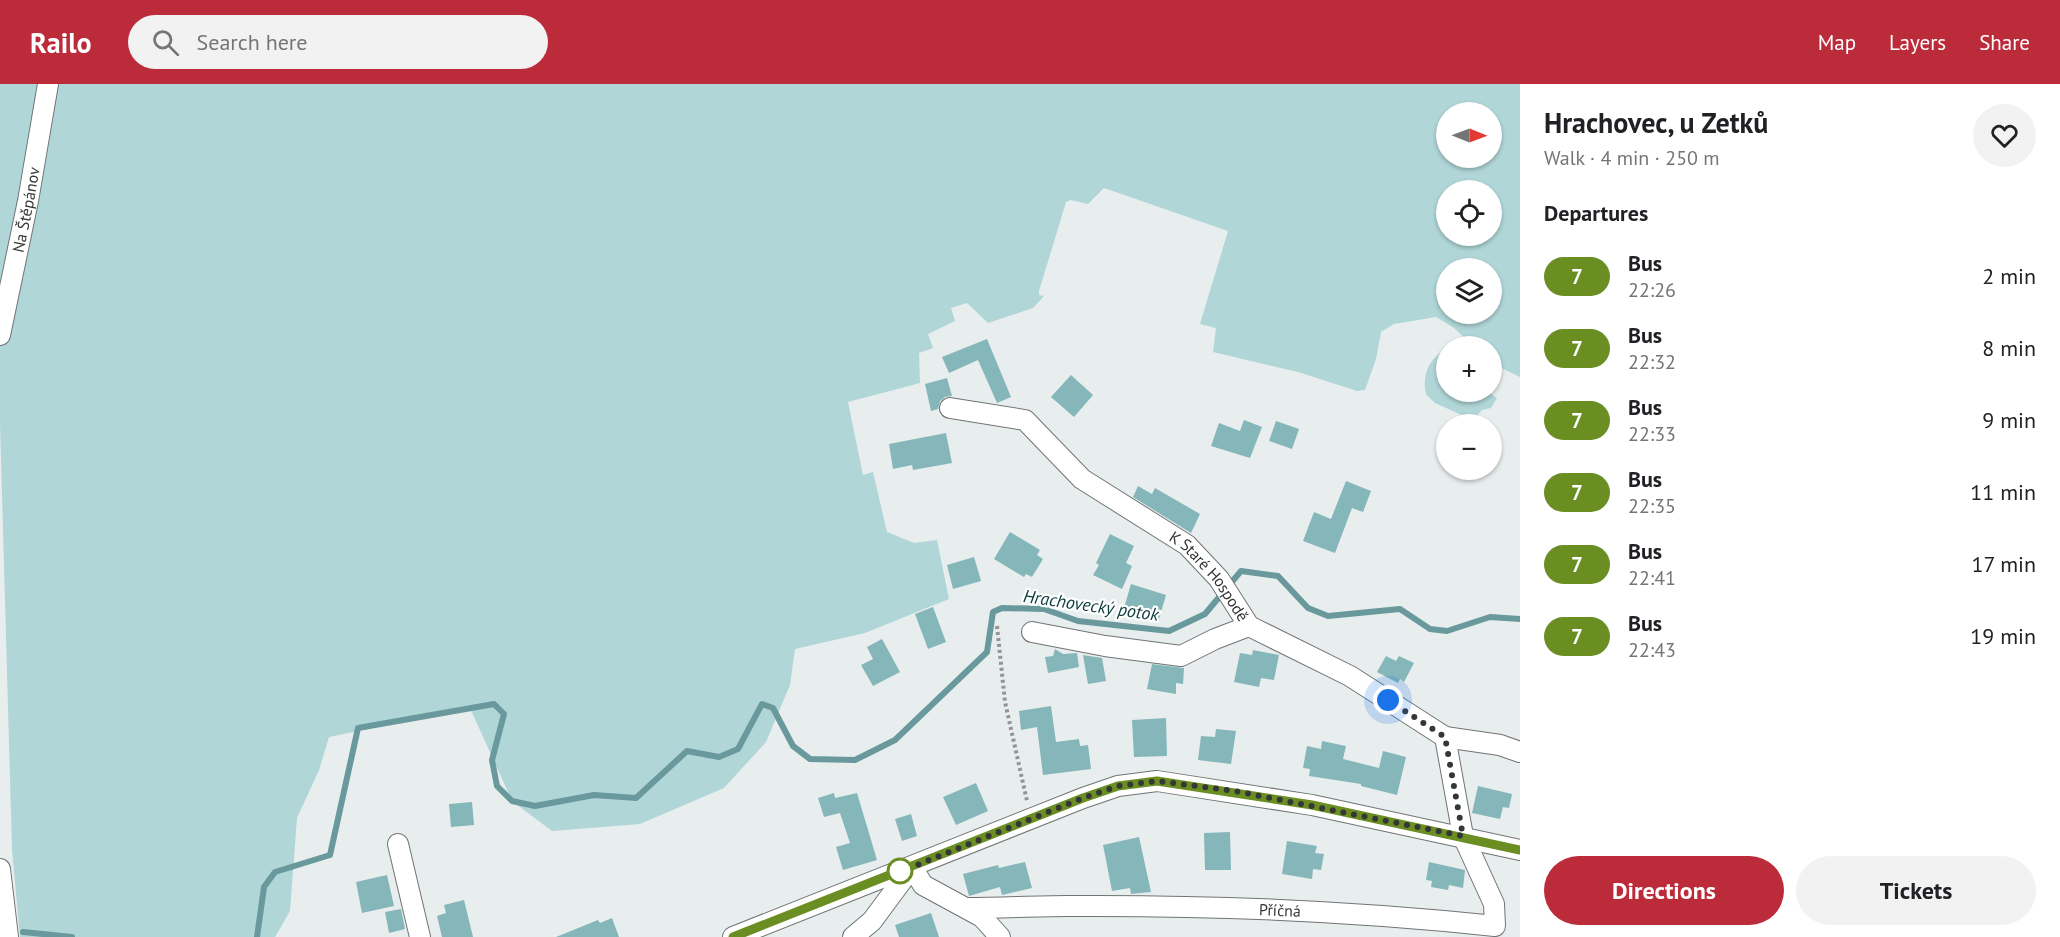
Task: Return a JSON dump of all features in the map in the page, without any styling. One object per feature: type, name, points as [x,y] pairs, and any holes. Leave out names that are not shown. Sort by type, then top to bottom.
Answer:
[{"type":"street","name":"Na Štěpánov","points":[[0,335],[28,201],[48,84]]},
{"type":"street","name":"K Staré Hospodě","points":[[950,408],[1024,420],[1082,479],[1187,545],[1219,579],[1249,626],[1350,676],[1445,737]]},
{"type":"street","points":[[1032,632],[1105,646],[1181,656],[1215,639],[1249,626]]},
{"type":"street","points":[[1463,836],[1445,737],[1500,745],[1520,752]]},
{"type":"street","points":[[734,937],[1118,786],[1157,781],[1246,793],[1463,836],[1520,850]]},
{"type":"street","name":"Příčná","points":[[967,908],[1066,906],[1264,909],[1381,914],[1495,926],[1494,904],[1463,836]]},
{"type":"street","points":[[398,844],[420,937]]},
{"type":"street","points":[[912,867],[923,885],[982,917],[1000,937]]},
{"type":"street","points":[[853,937],[872,921],[912,867]]},
{"type":"street","points":[[0,869],[8,937]]},
{"type":"path","points":[[997,626],[1005,702],[1031,820]]},
{"type":"shaded area","points":[[0,84],[1520,84],[1520,377],[1502,368],[1502,336],[1463,336],[1447,324],[1502,324],[1502,258],[1436,258],[1436,317],[1394,324],[1381,332],[1376,359],[1365,390],[1357,391],[1298,372],[1213,352],[1216,328],[1200,324],[1228,231],[1104,188],[1088,204],[1071,200],[1066,202],[1039,291],[1039,295],[1044,296],[1033,308],[988,323],[967,303],[951,308],[955,321],[928,334],[933,348],[919,353],[920,383],[848,402],[863,475],[873,472],[887,532],[914,543],[937,540],[949,599],[865,633],[795,649],[790,685],[766,742],[724,788],[640,824],[552,831],[512,801],[470,708],[329,737],[319,770],[297,818],[290,911],[275,937],[20,937],[12,849],[0,423]]},
{"type":"shaded area","points":[[1435,357],[1436,402],[1495,402],[1491,408],[1482,410],[1478,414],[1460,414],[1435,403],[1426,394],[1425,380],[1428,368]]},
{"type":"building","points":[[987,339],[1011,397],[997,403],[978,360],[949,373],[942,357]]},
{"type":"building","points":[[1071,375],[1093,395],[1074,417],[1051,397]]},
{"type":"building","points":[[947,378],[952,396],[945,397],[940,401],[938,409],[931,411],[925,384]]},
{"type":"building","points":[[1244,420],[1262,427],[1250,458],[1211,446],[1219,423],[1240,431]]},
{"type":"building","points":[[1276,421],[1299,429],[1292,449],[1269,441]]},
{"type":"building","points":[[946,433],[952,463],[913,470],[912,465],[893,469],[889,444]]},
{"type":"building","points":[[1346,481],[1371,491],[1363,512],[1352,508],[1335,553],[1303,541],[1314,512],[1331,519]]},
{"type":"building","points":[[1138,486],[1152,494],[1155,488],[1200,514],[1191,533],[1133,497]]},
{"type":"building","points":[[1010,532],[1040,550],[1037,555],[1043,559],[1032,577],[1026,574],[1024,577],[994,559]]},
{"type":"building","points":[[1110,534],[1134,546],[1126,563],[1132,566],[1122,589],[1093,575],[1099,565],[1096,563]]},
{"type":"building","points":[[974,557],[981,581],[953,589],[947,565]]},
{"type":"building","points":[[1131,584],[1166,595],[1159,619],[1124,608]]},
{"type":"building","points":[[933,607],[946,642],[928,649],[915,614]]},
{"type":"building","points":[[882,639],[900,672],[873,686],[861,665],[873,659],[867,647]]},
{"type":"building","points":[[1055,649],[1063,654],[1077,653],[1079,667],[1048,673],[1045,657],[1053,656]]},
{"type":"building","points":[[1253,650],[1279,655],[1274,680],[1261,678],[1259,687],[1234,682],[1240,653],[1252,655]]},
{"type":"building","points":[[1083,655],[1102,658],[1106,681],[1088,684]]},
{"type":"building","points":[[1386,656],[1396,661],[1399,656],[1414,663],[1404,682],[1400,679],[1398,683],[1377,672]]},
{"type":"building","points":[[1152,664],[1184,668],[1183,684],[1176,683],[1176,694],[1147,689]]},
{"type":"building","points":[[1051,706],[1056,742],[1079,739],[1080,746],[1088,745],[1091,769],[1043,775],[1037,727],[1021,730],[1019,711]]},
{"type":"building","points":[[1166,718],[1167,756],[1134,757],[1132,720]]},
{"type":"building","points":[[1216,729],[1236,731],[1231,764],[1198,760],[1201,736],[1215,737]]},
{"type":"building","points":[[1322,741],[1346,746],[1343,759],[1379,768],[1383,751],[1406,757],[1397,795],[1361,786],[1361,784],[1309,776],[1310,769],[1303,768],[1307,746],[1321,749]]},
{"type":"building","points":[[976,783],[988,811],[956,825],[943,797]]},
{"type":"building","points":[[1478,786],[1512,794],[1509,808],[1503,807],[1500,819],[1472,813]]},
{"type":"building","points":[[834,793],[835,798],[857,793],[877,860],[843,870],[836,847],[850,843],[840,813],[824,817],[818,798]]},
{"type":"building","points":[[472,802],[474,825],[451,827],[449,804]]},
{"type":"building","points":[[911,814],[917,836],[902,841],[895,819]]},
{"type":"building","points":[[1230,832],[1231,870],[1205,870],[1204,833]]},
{"type":"building","points":[[1139,837],[1151,892],[1131,894],[1130,888],[1112,891],[1103,845]]},
{"type":"building","points":[[1287,841],[1317,846],[1315,853],[1324,854],[1321,870],[1313,869],[1312,879],[1282,874]]},
{"type":"building","points":[[1025,862],[1032,888],[1002,895],[1000,887],[969,896],[963,874],[998,865],[999,868]]},
{"type":"building","points":[[1429,862],[1465,870],[1463,888],[1449,885],[1448,890],[1431,887],[1432,881],[1426,880]]},
{"type":"building","points":[[387,875],[394,906],[362,913],[356,882]]},
{"type":"building","points":[[464,900],[473,937],[442,937],[437,916],[446,913],[444,905]]},
{"type":"building","points":[[401,909],[405,929],[389,933],[385,912]]},
{"type":"building","points":[[931,913],[939,937],[899,937],[895,925]]},
{"type":"building","points":[[612,918],[619,937],[556,937],[598,920],[600,923]]},
{"type":"waterway","name":"Hrachovecký potok","points":[[257,937],[264,887],[275,872],[330,855],[358,728],[494,704],[504,714],[492,760],[497,786],[512,801],[535,806],[594,795],[636,798],[687,751],[719,757],[738,749],[762,704],[773,708],[793,746],[810,759],[855,760],[895,740],[987,652],[993,612],[1002,608],[1044,609],[1078,621],[1169,631],[1205,614],[1241,571],[1278,576],[1308,608],[1328,616],[1400,609],[1430,629],[1447,631],[1490,617],[1520,619]]},
{"type":"waterway","name":"Hrachovecký potok","points":[[23,932],[72,937]]},
{"type":"bus line","name":"7","points":[[733,937],[1083,798],[1118,786],[1157,781],[1235,791],[1312,805],[1520,850]]},
{"type":"route","points":[[900,871],[905,873],[912,867],[1083,798],[1118,786],[1157,781],[1235,791],[1463,836],[1445,737],[1388,700]]}]
